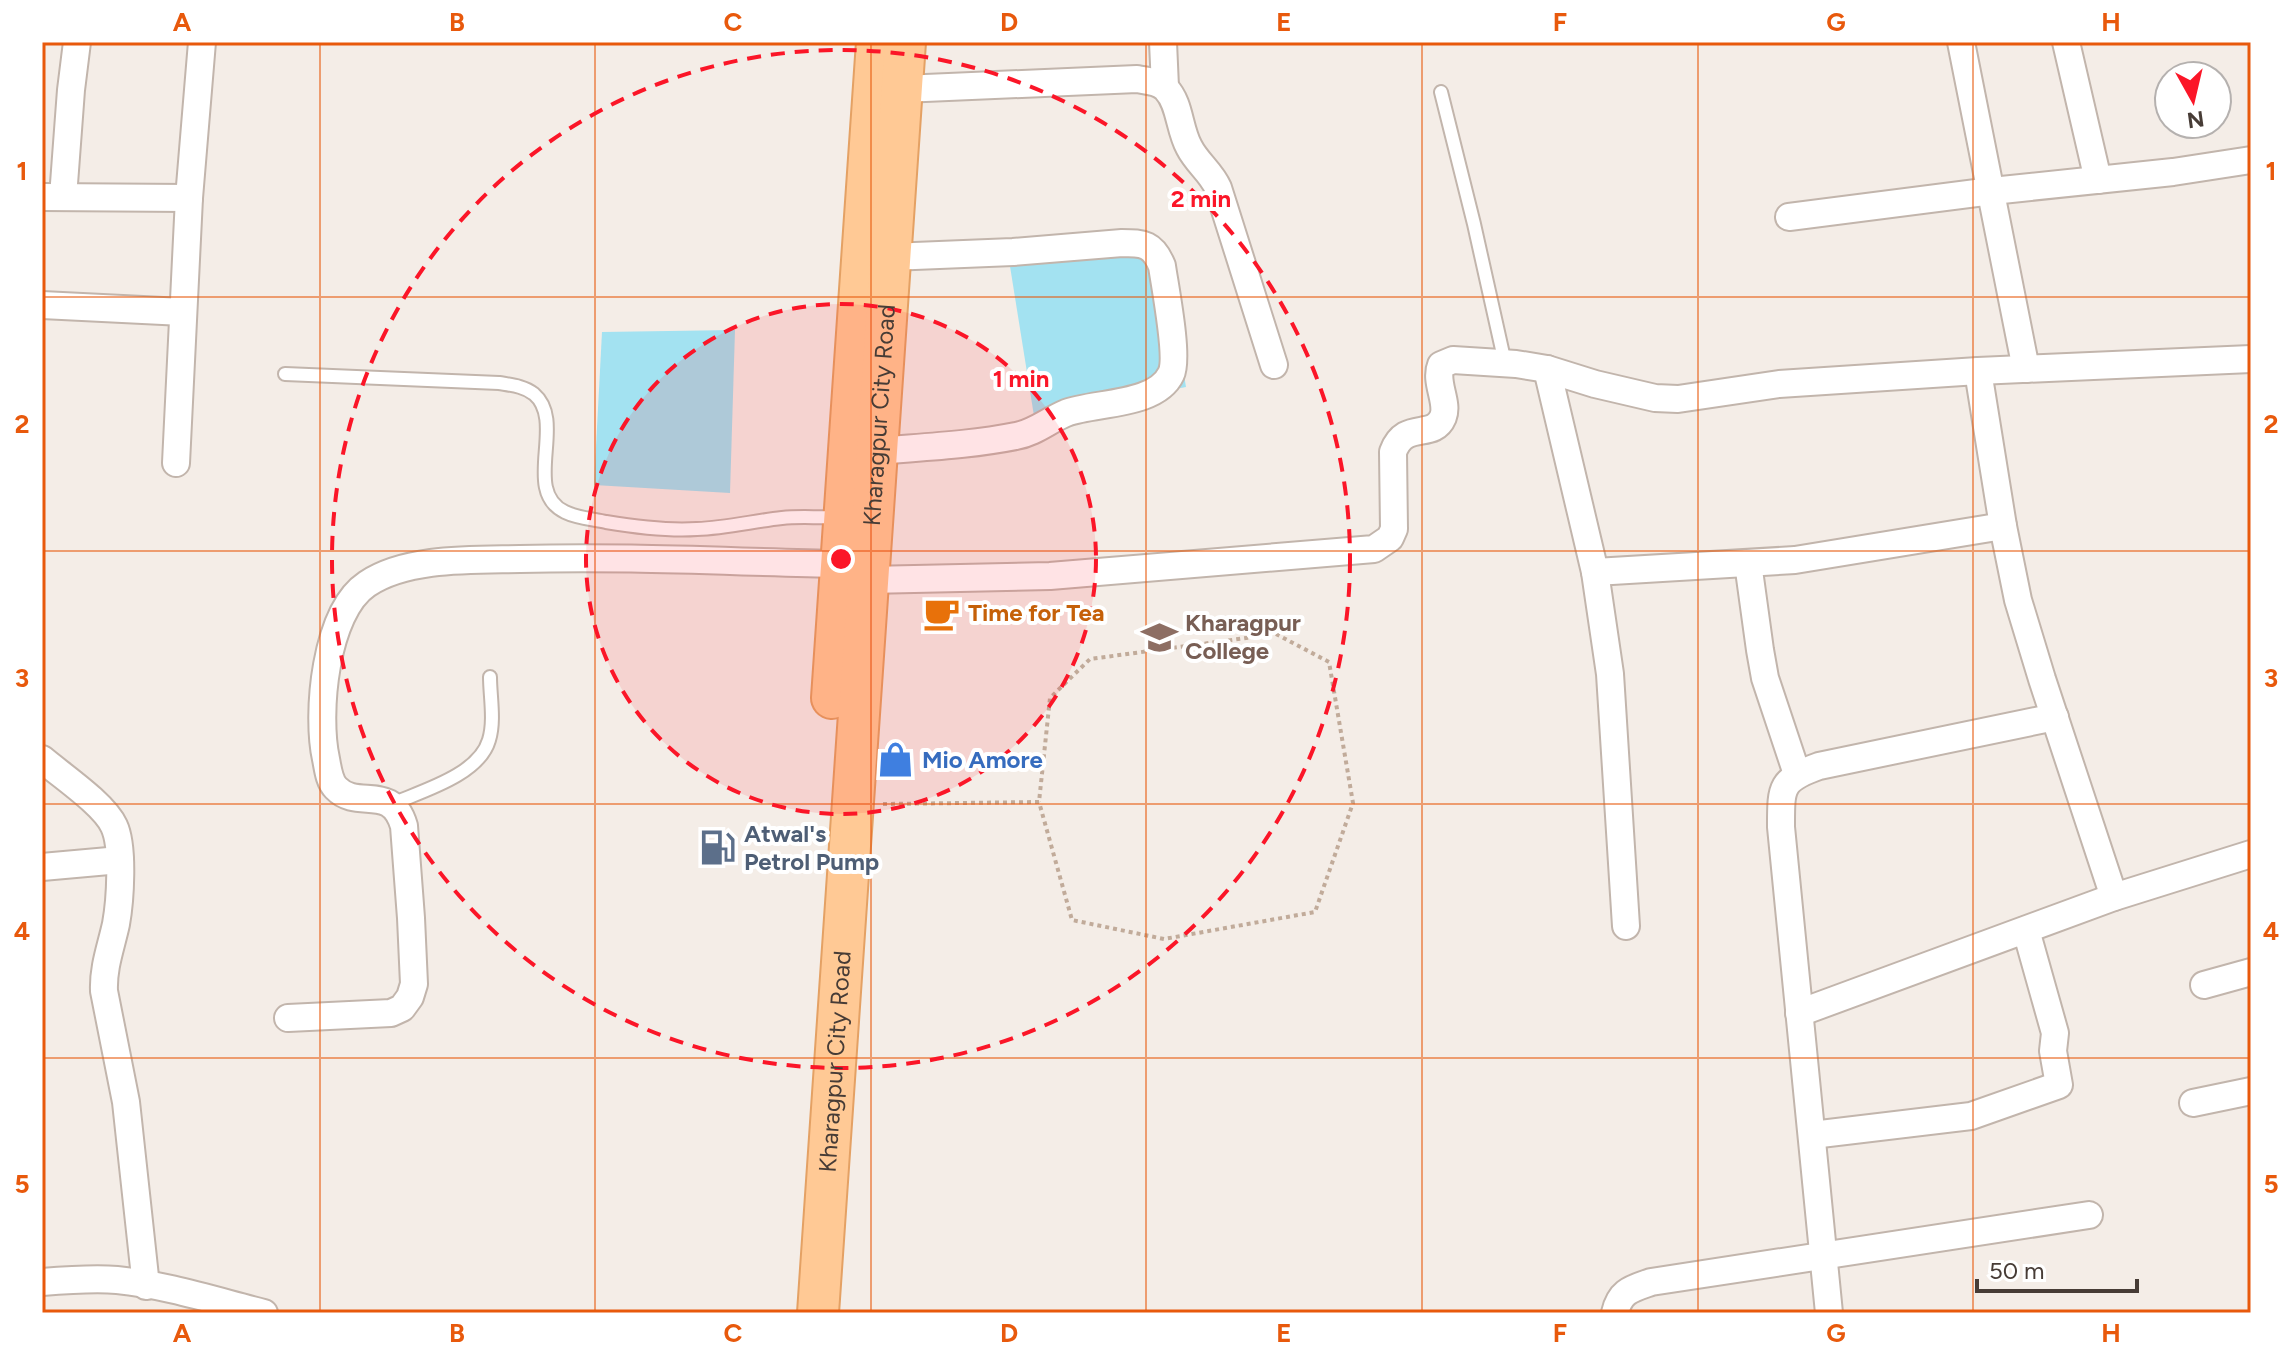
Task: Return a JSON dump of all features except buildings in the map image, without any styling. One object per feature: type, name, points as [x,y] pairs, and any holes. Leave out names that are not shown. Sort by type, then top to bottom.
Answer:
[{"type":"main road","points":[[791,1313],[855,572],[845,517],[877,42]]},
{"type":"main road","name":"Kharagpur City Road","points":[[818,1313],[853,805],[855,572],[877,451],[905,42]]},
{"type":"street","points":[[77,42],[52,197],[189,198]]},
{"type":"street","points":[[176,463],[189,198],[202,42]]},
{"type":"street","points":[[1163,42],[1165,87],[1173,100],[1180,129],[1190,149],[1212,175],[1218,188],[1274,365]]},
{"type":"street","points":[[1961,42],[2026,369]]},
{"type":"street","points":[[2066,42],[2098,180]]},
{"type":"street","points":[[902,89],[1137,79],[1154,81],[1165,87]]},
{"type":"street","points":[[1789,217],[2251,160]]},
{"type":"street","points":[[877,451],[1019,436],[1068,412],[1147,394],[1166,383],[1173,371],[1162,266],[1150,247],[1122,243],[1013,252],[890,257]]},
{"type":"street","points":[[42,305],[183,312]]},
{"type":"street","points":[[288,1018],[391,1013],[402,1008],[414,984],[404,826],[399,812],[392,804],[348,795],[337,789],[331,779],[322,734],[325,678],[334,634],[346,609],[365,585],[387,574],[418,565],[457,561],[601,556],[855,572],[1050,576],[1374,549],[1390,538],[1394,529],[1393,452],[1397,441],[1404,434],[1436,426],[1443,417],[1438,372],[1441,365],[1453,360],[1547,369],[1655,398],[1678,399],[1779,384],[1978,371],[2251,359]]},
{"type":"street","points":[[1547,369],[1595,572],[1610,674],[1626,926]]},
{"type":"street","points":[[1978,371],[2018,600],[2114,897]]},
{"type":"street","points":[[1595,572],[1795,560],[2003,526]]},
{"type":"street","points":[[1748,563],[1765,678],[1797,774]]},
{"type":"street","points":[[1829,1313],[1781,827],[1781,801],[1785,785],[1797,774],[1834,762],[2055,717]]},
{"type":"street","points":[[42,759],[103,810],[115,827],[120,860],[118,913],[103,974],[104,991],[126,1102],[146,1286]]},
{"type":"street","points":[[1799,1013],[2114,897],[2251,854]]},
{"type":"street","points":[[42,867],[120,860]]},
{"type":"street","points":[[1812,1135],[1971,1116],[2059,1085],[2053,1051],[2055,1033],[2026,930]]},
{"type":"street","points":[[2204,985],[2251,972]]},
{"type":"street","points":[[2193,1103],[2251,1091]]},
{"type":"street","points":[[1615,1313],[1618,1301],[1630,1289],[1651,1282],[2089,1215]]},
{"type":"street","points":[[42,1282],[118,1280],[264,1313]]},
{"type":"lane","points":[[1441,92],[1505,363]]},
{"type":"lane","points":[[285,374],[499,383],[522,388],[535,395],[544,410],[547,432],[544,478],[551,499],[564,512],[586,518],[622,525],[696,529],[786,518],[845,517]]},
{"type":"lane","points":[[392,804],[466,770],[477,761],[489,742],[490,677]]},
{"type":"path","points":[[1276,634],[1329,662],[1353,803],[1315,912],[1164,939],[1072,920],[1039,802],[1050,698],[1090,659],[1276,634]]},
{"type":"path","points":[[853,805],[1039,802]]},
{"type":"water","points":[[1162,242],[1186,387],[1034,416],[1009,260]]},
{"type":"water","points":[[735,330],[730,493],[594,485],[602,332]]},
{"type":"place","name":"Time for Tea","points":[[942,613]]},
{"type":"place","name":"Kharagpur College","points":[[1159,637]]},
{"type":"place","name":"Mio Amore","points":[[896,760]]},
{"type":"place","name":"Atwal's Petrol Pump","points":[[718,848]]}]
